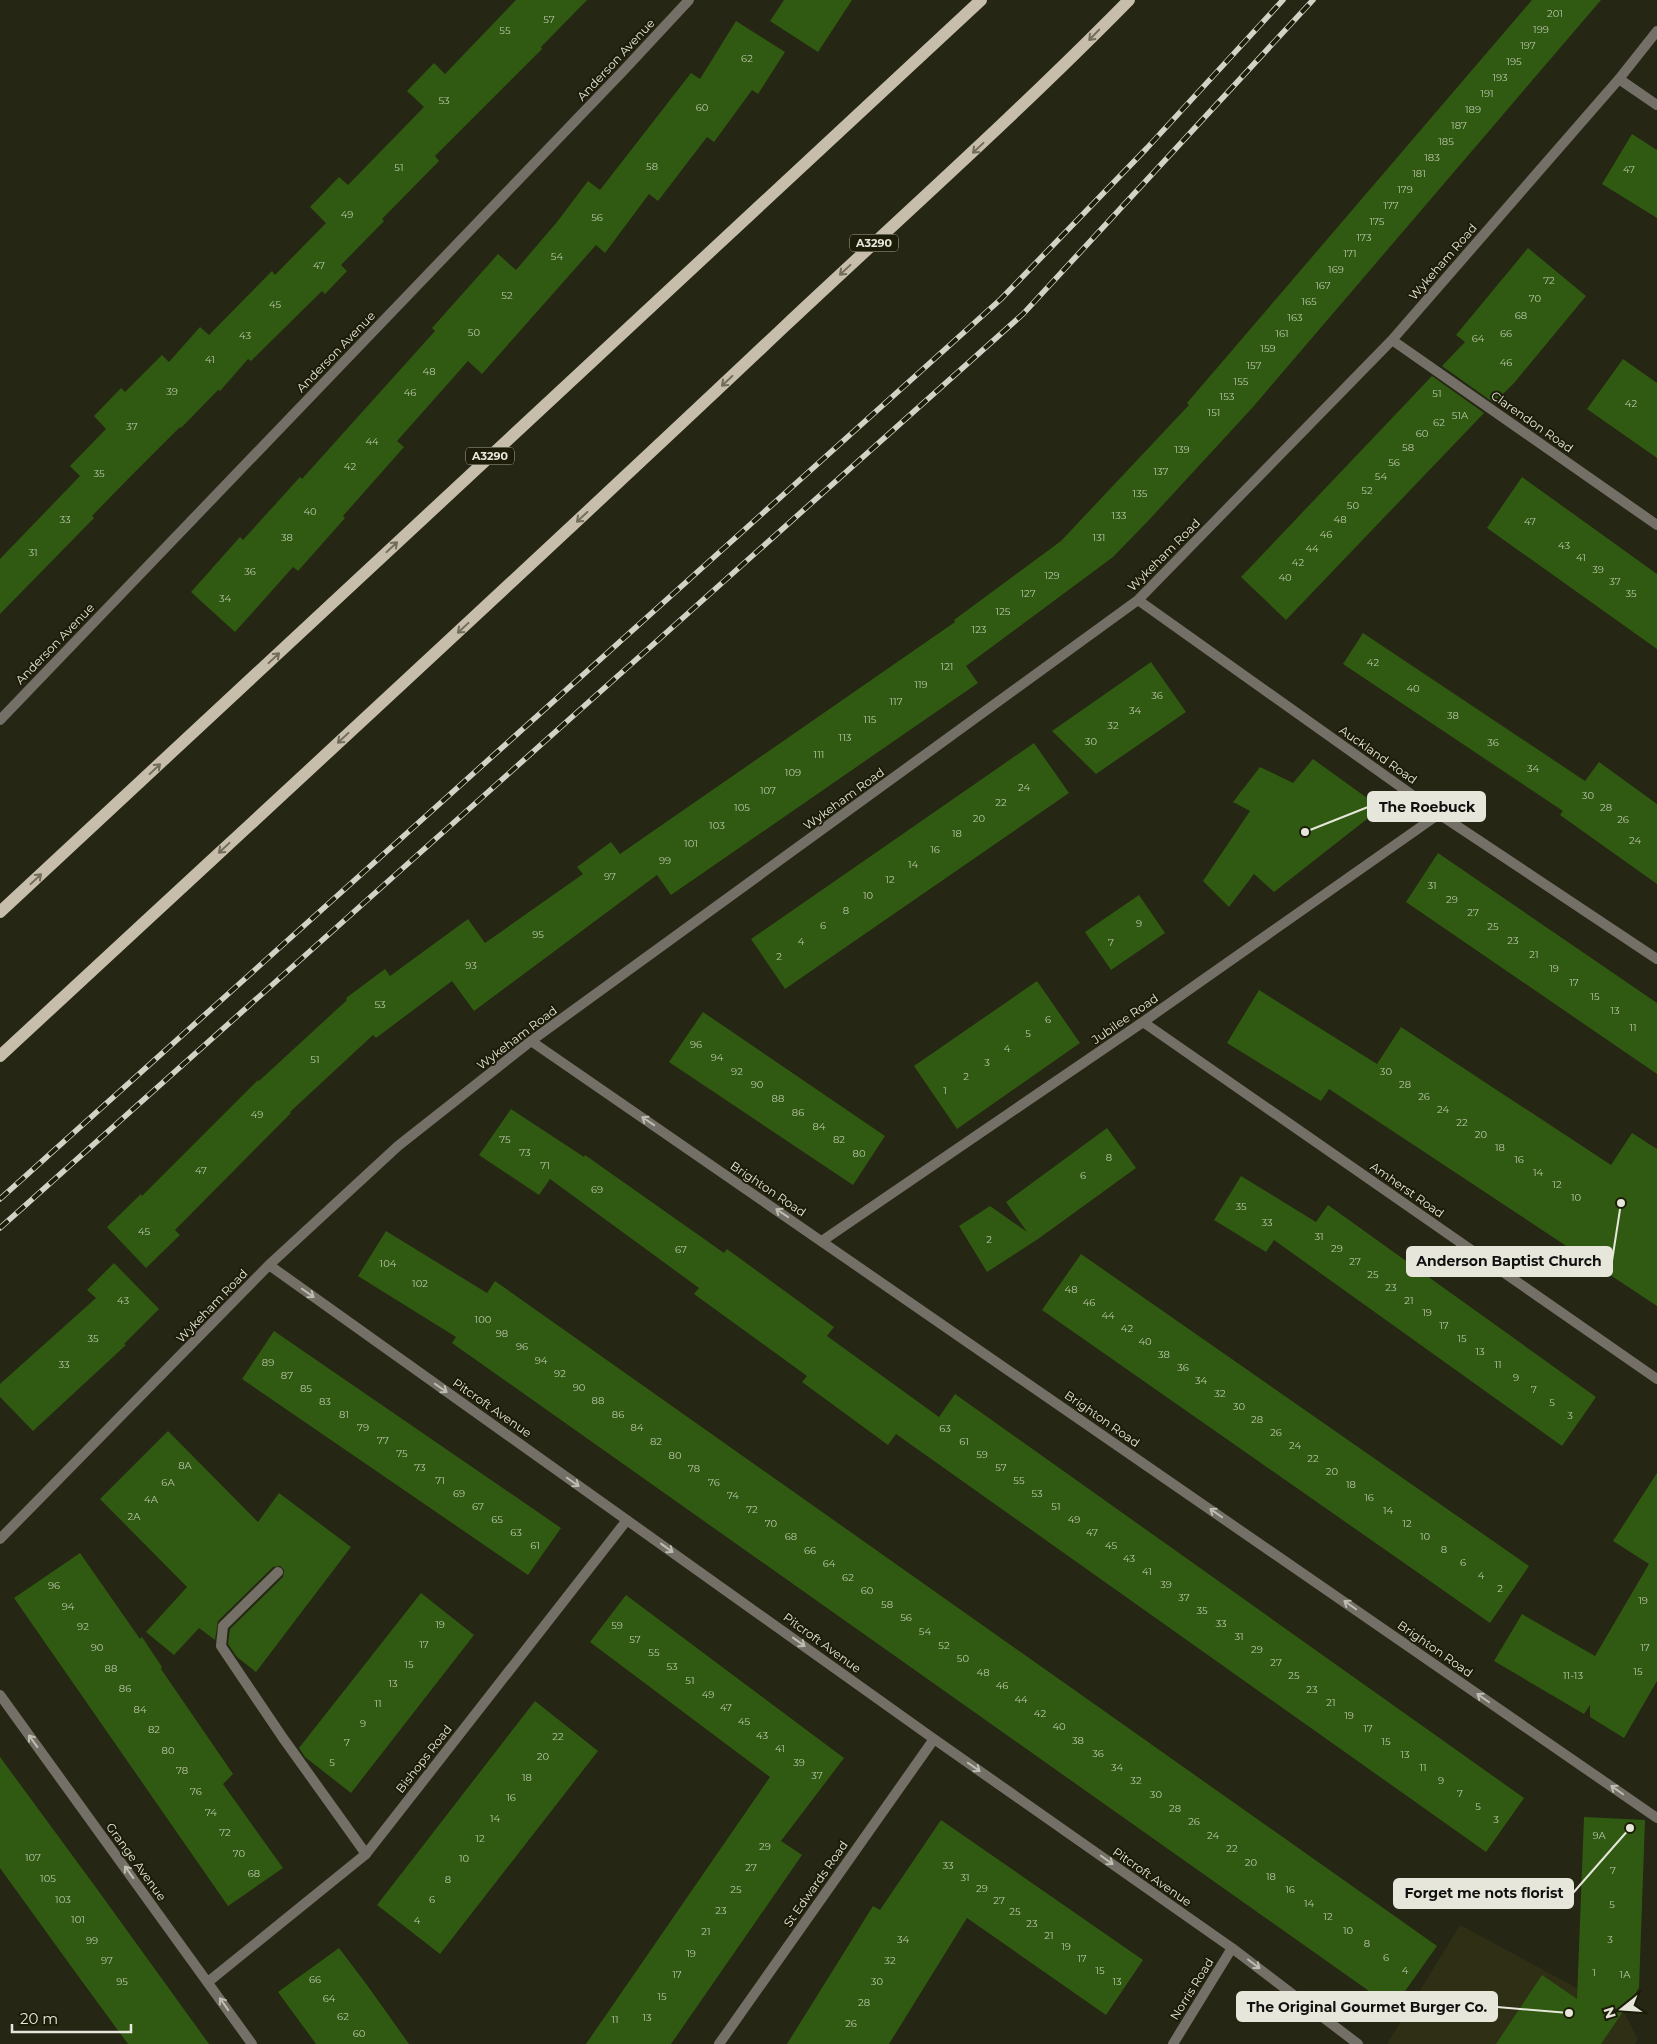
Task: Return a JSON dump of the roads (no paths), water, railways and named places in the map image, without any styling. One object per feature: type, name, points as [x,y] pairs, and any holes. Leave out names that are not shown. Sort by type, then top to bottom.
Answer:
[{"type":"main road","name":"A3290","points":[[0,912],[981,0]]},
{"type":"main road","name":"A3290","points":[[0,1056],[618,484],[990,136],[1070,60],[1129,0]]},
{"type":"street","name":"Anderson Avenue","points":[[0,720],[689,0]]},
{"type":"street","name":"Wykeham Road","points":[[0,1539],[269,1265],[398,1146],[531,1041],[1138,600],[1392,340],[1619,79],[1657,32]]},
{"type":"street","points":[[1619,79],[1657,105]]},
{"type":"street","name":"Clarendon Road","points":[[1392,340],[1657,525]]},
{"type":"street","name":"Auckland Road","points":[[1138,600],[1439,814],[1657,958]]},
{"type":"street","name":"Jubilee Road","points":[[822,1241],[1143,1022],[1439,814]]},
{"type":"street","name":"Amherst Road","points":[[1143,1022],[1657,1379]]},
{"type":"street","name":"Brighton Road","points":[[531,1041],[1657,1818]]},
{"type":"street","name":"Pitcroft Avenue","points":[[269,1265],[934,1739],[1232,1948],[1358,2044]]},
{"type":"street","name":"Bishops Road","points":[[208,1982],[366,1854],[627,1520]]},
{"type":"street","points":[[278,1572],[224,1626],[221,1646],[283,1738],[366,1854]]},
{"type":"street","name":"Grange Avenue","points":[[0,1695],[252,2044]]},
{"type":"street","name":"St Edwards Road","points":[[719,2044],[934,1739]]},
{"type":"street","name":"Norris Road","points":[[1173,2044],[1232,1948]]},
{"type":"railway","points":[[0,1199],[1001,299],[1147,148],[1283,0]]},
{"type":"railway","points":[[0,1228],[1023,314],[1313,0]]},
{"type":"place","name":"The Roebuck","points":[[1305,832]]},
{"type":"place","name":"Anderson Baptist Church","points":[[1621,1203]]},
{"type":"place","name":"Forget me nots florist","points":[[1630,1828]]},
{"type":"place","name":"The Original Gourmet Burger Co.","points":[[1569,2013]]}]
